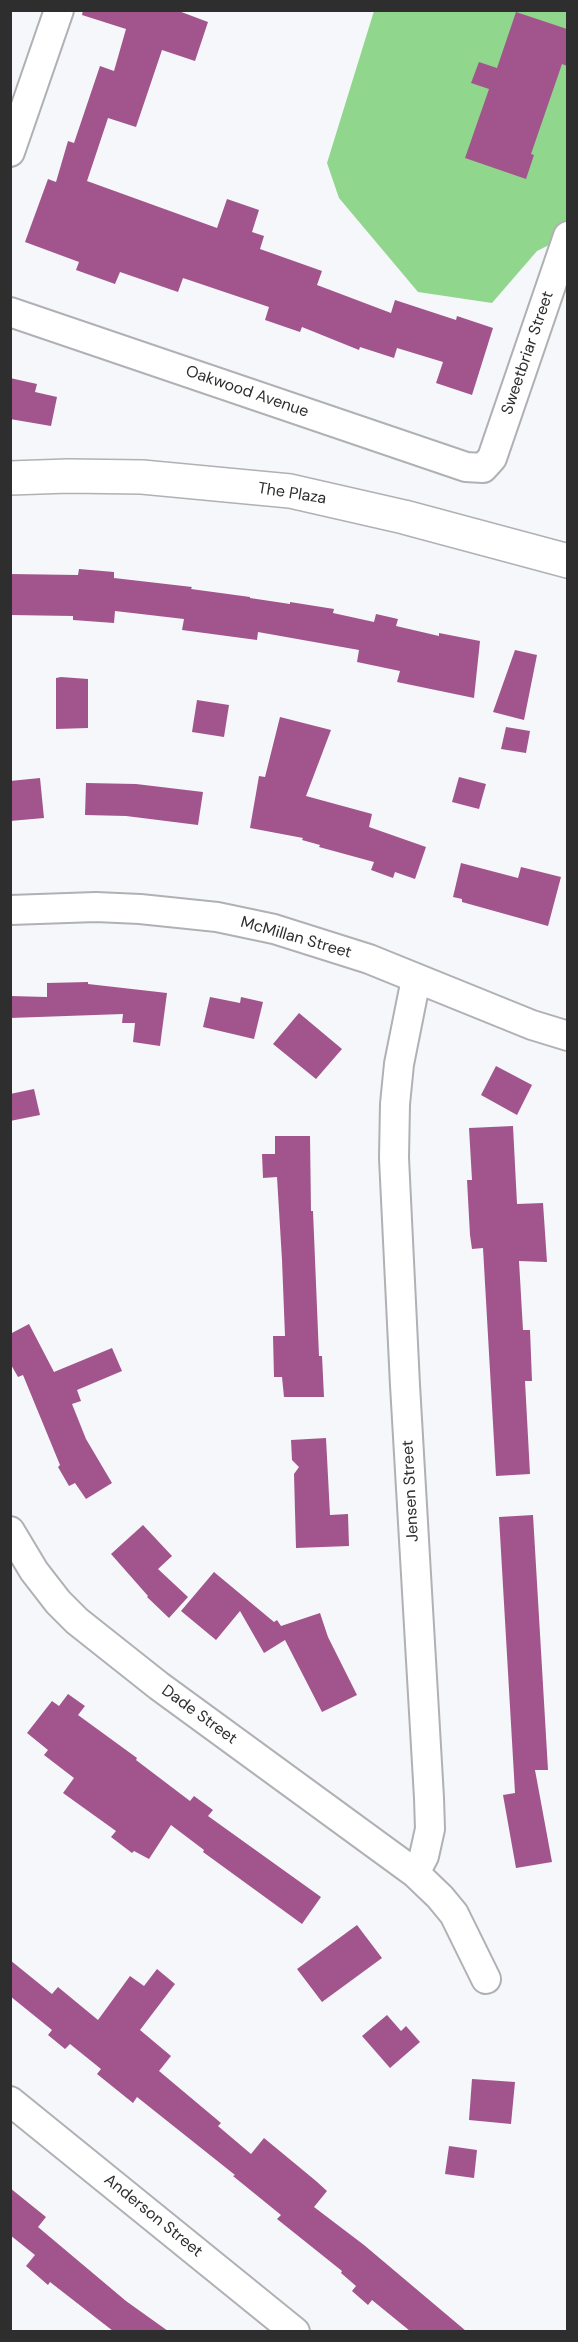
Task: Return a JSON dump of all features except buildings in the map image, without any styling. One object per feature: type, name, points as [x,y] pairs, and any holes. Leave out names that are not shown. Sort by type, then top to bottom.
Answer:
[{"type":"main road","name":"The Plaza","points":[[10,478],[142,477],[290,491],[405,517],[567,561]]},
{"type":"street","points":[[10,152],[58,10]]},
{"type":"street","name":"Sweetbriar Street","points":[[483,468],[492,458],[567,236]]},
{"type":"street","name":"Oakwood Avenue","points":[[10,312],[466,467],[483,468]]},
{"type":"street","name":"McMillan Street","points":[[10,910],[96,907],[140,909],[217,917],[284,932],[369,960],[532,1025],[567,1036]]},
{"type":"street","name":"Jensen Street","points":[[415,1873],[424,1856],[430,1829],[394,1158],[395,1104],[399,1064],[416,979]]},
{"type":"street","name":"Dade Street","points":[[10,1531],[34,1571],[76,1621],[159,1686],[415,1873]]},
{"type":"street","points":[[415,1873],[454,1914],[486,1979]]},
{"type":"street","name":"Anderson Street","points":[[10,2101],[295,2331]]},
{"type":"green space","points":[[374,11],[567,11],[567,236],[537,251],[492,303],[418,292],[339,198],[327,163]]}]
